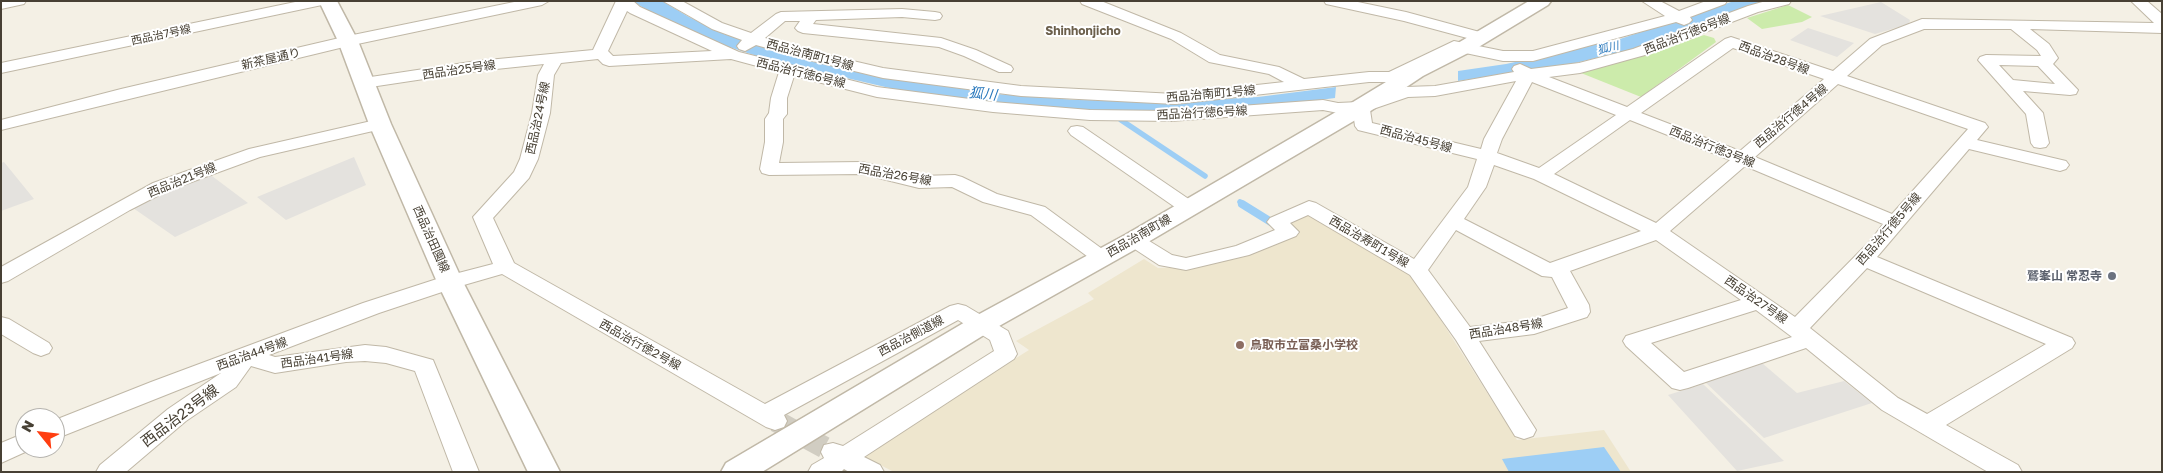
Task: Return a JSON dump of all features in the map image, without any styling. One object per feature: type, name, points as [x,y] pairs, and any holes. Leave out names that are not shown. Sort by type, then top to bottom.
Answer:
[{"type":"street","name":"西品治7号線","points":[[1,68],[322,1]]},
{"type":"street","name":"西品治田園線","points":[[328,1],[348,41],[380,124],[450,282],[544,472]]},
{"type":"street","name":"新茶屋通り","points":[[1,125],[348,41],[542,1]]},
{"type":"street","name":"西品治南町1号線","points":[[670,1],[717,26],[752,40],[883,73],[1020,91],[1175,99],[1368,77],[1392,77],[1454,46],[1465,46],[1516,66],[1533,56],[1677,17],[1720,1]]},
{"type":"street","points":[[827,1],[803,28],[941,43],[970,53],[1005,69]]},
{"type":"street","points":[[1087,1],[1169,33],[1215,59],[1274,70],[1285,74],[1301,85]]},
{"type":"street","points":[[1331,1],[1406,16],[1482,36]]},
{"type":"street","name":"西品治南町線","points":[[737,472],[982,324],[1134,240],[1371,101],[1416,72],[1542,1]]},
{"type":"street","points":[[1649,1],[1677,17],[1731,42]]},
{"type":"street","name":"西品治行徳6号線","points":[[623,2],[635,10],[735,54],[788,70],[877,92],[993,107],[1090,115],[1171,116],[1322,105],[1338,108],[1406,92],[1435,91],[1516,66],[1580,68],[1639,52],[1753,9],[1784,1]]},
{"type":"street","points":[[2138,1],[2162,22]]},
{"type":"street","points":[[623,2],[600,51],[609,61],[705,58],[735,54],[781,18],[902,13],[935,16]]},
{"type":"street","name":"西品治行徳4号線","points":[[1558,268],[1658,232],[1876,42],[1922,24],[2014,24],[2162,28]]},
{"type":"street","points":[[2014,24],[2043,47],[2050,58],[2047,61],[1986,60],[2034,113],[2040,143]]},
{"type":"street","name":"西品治28号線","points":[[1541,175],[1731,42],[1834,79],[1979,127]]},
{"type":"street","points":[[555,58],[602,54]]},
{"type":"street","name":"西品治25号線","points":[[364,83],[477,66],[555,58]]},
{"type":"street","name":"西品治24号線","points":[[505,267],[483,217],[522,174],[530,159],[541,113],[546,75],[555,58]]},
{"type":"street","points":[[2009,85],[2070,90],[2042,61]]},
{"type":"street","name":"西品治行徳3号線","points":[[1516,66],[1627,114],[1741,158],[1895,222]]},
{"type":"street","name":"西品治寿町1号線","points":[[1134,240],[1166,261],[1186,264],[1242,251],[1289,232],[1277,222],[1308,207],[1417,270],[1477,187],[1516,66]]},
{"type":"street","name":"西品治26号線","points":[[788,70],[779,98],[778,114],[774,120],[774,142],[768,169],[862,168],[919,182],[955,181],[990,198],[1038,211],[1102,258]]},
{"type":"street","name":"西品治45号線","points":[[1371,101],[1364,126],[1486,156]]},
{"type":"street","name":"西品治21号線","points":[[1,276],[160,187],[203,170],[256,153],[380,124]]},
{"type":"street","name":"西品治行徳5号線","points":[[1804,334],[1895,222],[1979,127]]},
{"type":"street","points":[[1077,132],[1189,208]]},
{"type":"street","points":[[1965,143],[2060,165]]},
{"type":"street","name":"西品治27号線","points":[[1486,156],[1541,175],[1658,232],[1804,334],[1890,404],[2009,472]]},
{"type":"street","points":[[1452,220],[1549,271],[1558,268]]},
{"type":"street","points":[[1864,259],[2064,343],[1927,425]]},
{"type":"street","points":[[450,282],[505,267]]},
{"type":"street","name":"西品治行徳2号線","points":[[505,267],[770,418]]},
{"type":"street","name":"西品治48号線","points":[[1524,430],[1464,335],[1534,327],[1579,312],[1578,305],[1558,268]]},
{"type":"street","points":[[1417,270],[1464,335]]},
{"type":"street","name":"西品治44号線","points":[[65,426],[158,388],[371,308],[450,282]]},
{"type":"street","points":[[1759,302],[1634,342],[1680,382],[1804,334]]},
{"type":"street","name":"西品治側道線","points":[[770,418],[958,311],[1000,336],[1006,354],[832,460]]},
{"type":"street","points":[[1,324],[41,348]]},
{"type":"street","name":"西品治41号線","points":[[246,356],[274,365],[365,353],[386,355],[425,366],[466,472]]},
{"type":"street","name":"西品治23号線","points":[[109,472],[177,416],[228,381],[246,356]]},
{"type":"street","points":[[1,454],[15,447]]},
{"type":"street","points":[[832,460],[871,472]]},
{"type":"shaded area","points":[[1881,2],[1910,20],[1909,24],[1875,34],[1820,16]]},
{"type":"shaded area","points":[[1808,28],[1854,43],[1837,57],[1790,40]]},
{"type":"shaded area","points":[[354,157],[366,185],[286,220],[257,197]]},
{"type":"shaded area","points":[[4,162],[34,199],[1,211],[1,163]]},
{"type":"shaded area","points":[[208,173],[248,203],[175,237],[133,208],[180,184]]},
{"type":"shaded area","name":"鳥取市立富桑小学校","points":[[1306,212],[1411,273],[1517,440],[1604,430],[1631,472],[894,472],[861,455],[1029,350],[1016,341],[1094,299],[1088,293],[1144,259],[1158,268],[1188,267],[1247,253]]},
{"type":"shaded area","points":[[1762,363],[1797,393],[1844,381],[1872,403],[1764,438],[1705,382]]},
{"type":"shaded area","points":[[1703,384],[1784,461],[1737,471],[1668,395]]},
{"type":"green space","points":[[1788,5],[1812,17],[1802,22],[1762,29],[1747,18]]},
{"type":"green space","points":[[1704,35],[1714,38],[1716,42],[1641,97],[1576,71],[1654,53]]},
{"type":"water","name":"狐川","points":[[632,1],[662,1],[724,34],[769,49],[818,62],[932,84],[997,94],[1076,100],[1184,101],[1258,97],[1336,87],[1335,98],[1273,106],[1179,111],[1091,110],[1003,104],[894,89],[769,60],[714,42],[664,20]]},
{"type":"water","name":"狐川","points":[[1734,1],[1767,1],[1633,49],[1567,65],[1458,81],[1458,71],[1506,64],[1620,39]]},
{"type":"water","points":[[1604,447],[1621,472],[1509,472],[1502,459]]},
{"type":"waterway","points":[[1121,120],[1205,176]]},
{"type":"waterway","points":[[1240,202],[1244,205]]},
{"type":"waterway","points":[[1242,204],[1271,222]]},
{"type":"tunnel","points":[[776,421],[831,451]]},
{"type":"place","name":"鷲峯山 常忍寺","points":[[2112,276]]},
{"type":"place","name":"鳥取市立富桑小学校","points":[[1240,345]]},
{"type":"district","name":"Shinhonjicho","points":[[1083,31]]}]
